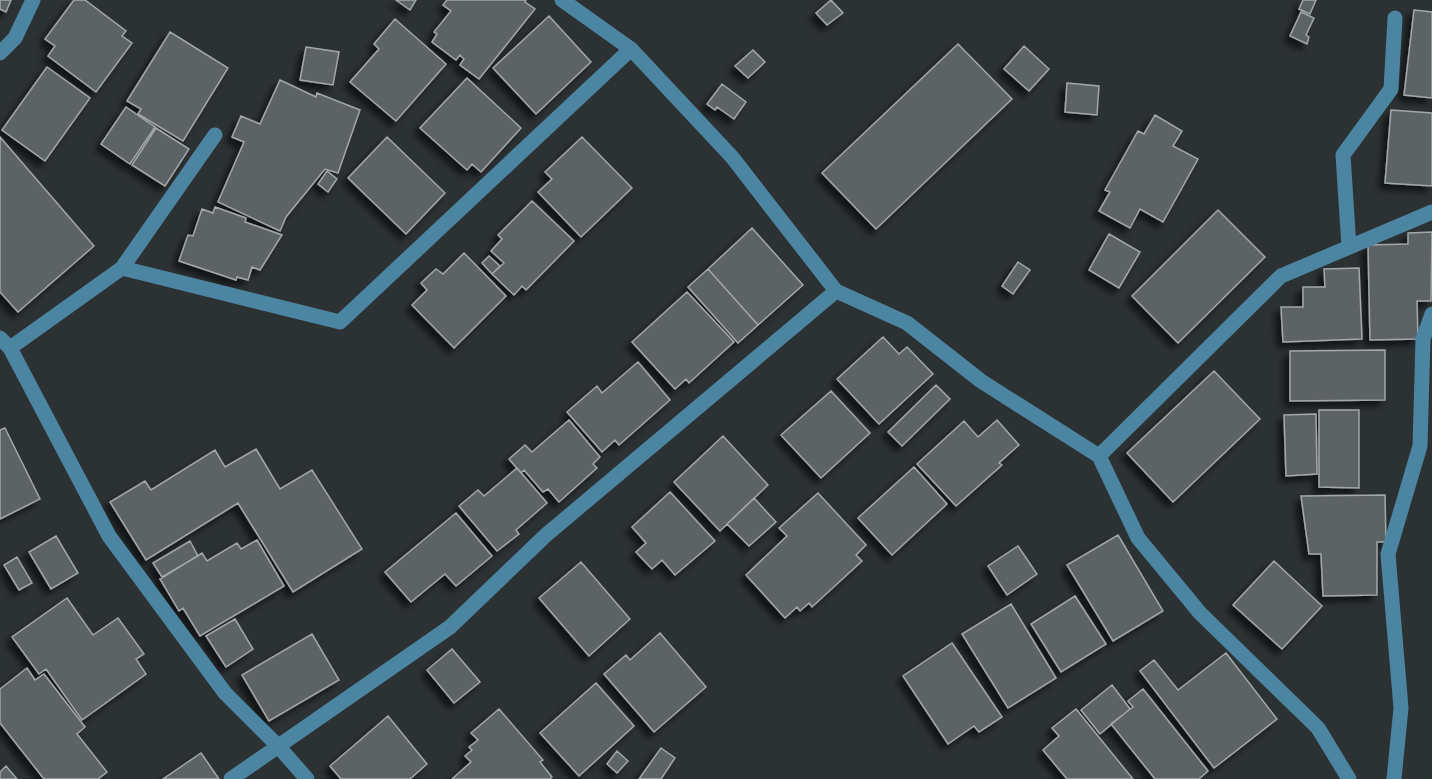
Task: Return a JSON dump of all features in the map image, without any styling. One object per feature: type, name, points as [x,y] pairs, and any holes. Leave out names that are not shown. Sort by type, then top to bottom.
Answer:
[{"type":"street","points":[[0,54],[15,38],[33,0]]},
{"type":"street","points":[[562,0],[632,49],[732,157],[836,291],[907,323],[981,381],[1099,456],[1138,538],[1200,613],[1318,728],[1349,779]]},
{"type":"street","points":[[1349,247],[1343,155],[1391,89],[1395,18]]},
{"type":"street","points":[[122,268],[340,322],[632,49]]},
{"type":"street","points":[[215,135],[122,268],[5,343],[109,536],[225,693],[307,779]]},
{"type":"street","points":[[1099,456],[1281,276],[1432,212]]},
{"type":"street","points":[[231,779],[450,627],[546,535],[836,291]]},
{"type":"street","points":[[1394,779],[1401,708],[1388,554],[1419,446],[1423,339],[1432,314]]},
{"type":"building","points":[[0,0],[11,0],[6,12],[0,9]]},
{"type":"building","points":[[74,0],[85,0],[126,31],[122,36],[132,43],[96,92],[48,56],[55,46],[45,39]]},
{"type":"building","points":[[396,0],[416,0],[410,10]]},
{"type":"building","points":[[447,0],[526,0],[525,2],[535,9],[479,79],[460,65],[464,59],[460,55],[456,60],[432,42],[437,34],[434,32],[451,11],[443,5]]},
{"type":"building","points":[[831,0],[843,13],[827,25],[816,13]]},
{"type":"building","points":[[1303,0],[1316,0],[1310,14],[1299,9]]},
{"type":"building","points":[[1414,10],[1432,12],[1432,98],[1404,95]]},
{"type":"building","points":[[1301,12],[1314,18],[1306,35],[1309,37],[1307,44],[1290,36]]},
{"type":"building","points":[[549,16],[591,62],[536,114],[493,68]]},
{"type":"building","points":[[395,19],[446,64],[396,121],[350,82],[379,49],[374,44]]},
{"type":"building","points":[[170,32],[228,68],[183,141],[138,114],[141,109],[127,101]]},
{"type":"building","points":[[958,44],[1012,99],[876,229],[822,173]]},
{"type":"building","points":[[1024,46],[1049,69],[1029,91],[1004,69]]},
{"type":"building","points":[[306,47],[339,52],[333,85],[300,80]]},
{"type":"building","points":[[753,50],[765,62],[748,78],[735,66]]},
{"type":"building","points":[[47,67],[90,98],[45,161],[2,130]]},
{"type":"building","points":[[467,78],[521,128],[481,172],[472,164],[467,170],[420,128]]},
{"type":"building","points":[[280,80],[316,97],[317,93],[360,110],[338,173],[325,169],[286,217],[280,231],[218,202],[244,142],[232,137],[241,116],[260,124]]},
{"type":"building","points":[[1067,83],[1099,86],[1097,115],[1065,112]]},
{"type":"building","points":[[722,84],[746,102],[734,119],[717,107],[715,110],[707,104]]},
{"type":"building","points":[[126,107],[155,127],[130,164],[101,144]]},
{"type":"building","points":[[1391,110],[1432,113],[1432,186],[1385,183]]},
{"type":"building","points":[[1155,115],[1182,131],[1173,146],[1198,159],[1163,222],[1140,209],[1130,228],[1099,211],[1110,192],[1105,190],[1138,131],[1144,134]]},
{"type":"building","points":[[156,128],[189,149],[165,186],[132,165]]},
{"type":"building","points":[[0,137],[94,246],[18,312],[0,292]]},
{"type":"building","points":[[387,137],[445,193],[406,234],[348,178]]},
{"type":"building","points":[[582,137],[632,188],[581,237],[538,192],[552,179],[545,172]]},
{"type":"building","points":[[327,171],[337,179],[328,192],[318,184]]},
{"type":"building","points":[[532,201],[574,241],[526,290],[522,286],[514,295],[492,274],[504,263],[491,251],[502,239],[498,235]]},
{"type":"building","points":[[215,207],[246,218],[245,222],[282,235],[260,270],[252,267],[248,280],[237,277],[236,280],[179,261],[188,235],[193,236],[202,209],[213,213]]},
{"type":"building","points":[[1218,210],[1265,257],[1178,343],[1132,296]]},
{"type":"building","points":[[752,228],[803,285],[758,325],[708,269]]},
{"type":"building","points":[[1432,232],[1431,301],[1417,301],[1418,339],[1370,340],[1368,245],[1408,244],[1408,233]]},
{"type":"building","points":[[1109,234],[1140,252],[1119,288],[1089,270]]},
{"type":"building","points":[[464,253],[506,296],[454,348],[412,305],[427,290],[421,283],[436,269],[443,274]]},
{"type":"building","points":[[489,256],[500,266],[492,274],[482,263]]},
{"type":"building","points":[[1018,262],[1030,270],[1013,294],[1002,286]]},
{"type":"building","points":[[1359,268],[1362,339],[1283,342],[1281,307],[1303,307],[1303,287],[1325,287],[1324,269]]},
{"type":"building","points":[[708,269],[758,325],[738,343],[688,287]]},
{"type":"building","points":[[687,292],[734,342],[689,383],[686,379],[675,389],[632,342]]},
{"type":"building","points":[[883,337],[899,354],[907,347],[933,374],[879,424],[837,379]]},
{"type":"building","points":[[1385,350],[1385,400],[1290,401],[1290,351]]},
{"type":"building","points":[[638,362],[670,400],[619,445],[615,440],[602,452],[567,412],[597,386],[602,393]]},
{"type":"building","points":[[1214,371],[1260,419],[1173,502],[1127,453]]},
{"type":"building","points":[[936,385],[950,399],[902,446],[888,432]]},
{"type":"building","points":[[831,391],[870,433],[821,478],[781,435]]},
{"type":"building","points":[[1319,410],[1359,410],[1359,488],[1319,487]]},
{"type":"building","points":[[1316,414],[1317,474],[1286,476],[1284,415]]},
{"type":"building","points":[[569,420],[600,457],[593,464],[597,468],[559,502],[548,489],[543,492],[524,470],[521,473],[509,459],[525,445],[532,452]]},
{"type":"building","points":[[997,420],[1019,445],[999,463],[1002,465],[956,506],[917,464],[964,421],[978,437]]},
{"type":"building","points":[[5,428],[40,499],[0,519],[0,430]]},
{"type":"building","points":[[723,436],[768,485],[720,531],[674,482]]},
{"type":"building","points":[[256,449],[280,489],[312,470],[362,549],[293,592],[238,503],[146,560],[110,502],[145,481],[151,490],[215,450],[225,467]]},
{"type":"building","points":[[914,467],[947,504],[892,555],[858,518]]},
{"type":"building","points":[[517,468],[547,503],[516,530],[519,534],[497,551],[459,506],[478,490],[484,496]]},
{"type":"building","points":[[670,492],[715,541],[675,575],[662,560],[652,569],[636,552],[646,543],[632,527]]},
{"type":"building","points":[[818,493],[866,545],[856,555],[862,561],[812,607],[809,603],[800,611],[797,607],[785,618],[746,575],[787,536],[779,528]]},
{"type":"building","points":[[1385,495],[1386,542],[1377,542],[1377,595],[1323,596],[1321,554],[1309,554],[1301,496]]},
{"type":"building","points":[[754,498],[776,522],[749,546],[727,524]]},
{"type":"building","points":[[456,513],[492,556],[456,586],[445,574],[411,602],[385,572]]},
{"type":"building","points":[[1118,535],[1163,611],[1113,641],[1067,565]]},
{"type":"building","points":[[56,536],[78,573],[51,589],[29,552]]},
{"type":"building","points":[[257,540],[284,586],[200,636],[183,608],[179,611],[160,579],[202,553],[207,561],[237,543],[241,549]]},
{"type":"building","points":[[190,541],[198,556],[162,577],[153,563]]},
{"type":"building","points":[[1018,546],[1037,574],[1007,595],[988,566]]},
{"type":"building","points":[[17,557],[32,583],[19,590],[4,565]]},
{"type":"building","points":[[1274,561],[1322,606],[1282,649],[1233,605]]},
{"type":"building","points":[[581,562],[630,619],[589,656],[539,598]]},
{"type":"building","points":[[1075,596],[1106,644],[1061,672],[1031,624]]},
{"type":"building","points":[[67,598],[93,635],[118,618],[144,654],[136,659],[146,674],[82,720],[46,669],[39,674],[12,637]]},
{"type":"building","points":[[1011,604],[1056,678],[1008,708],[962,634]]},
{"type":"building","points":[[235,619],[253,649],[226,667],[206,636]]},
{"type":"building","points":[[660,633],[706,687],[654,732],[604,674],[626,655],[630,660]]},
{"type":"building","points":[[312,634],[339,680],[269,721],[242,675]]},
{"type":"building","points":[[952,643],[1002,717],[979,732],[974,726],[948,744],[903,676]]},
{"type":"building","points":[[452,649],[480,682],[454,703],[427,670]]},
{"type":"building","points":[[1226,653],[1277,719],[1214,768],[1140,671],[1154,660],[1178,690]]},
{"type":"building","points":[[27,668],[35,680],[44,674],[85,727],[77,734],[107,772],[98,779],[44,779],[0,723],[0,689]]},
{"type":"building","points":[[596,683],[634,726],[579,776],[540,733]]},
{"type":"building","points":[[1112,685],[1130,709],[1100,734],[1081,710]]},
{"type":"building","points":[[1143,689],[1208,771],[1199,779],[1155,779],[1111,724],[1133,707],[1128,701]]},
{"type":"building","points":[[499,709],[543,760],[540,762],[552,777],[550,779],[452,779],[471,762],[465,756],[472,750],[469,747],[478,740],[471,733]]},
{"type":"building","points":[[1076,709],[1133,779],[1067,779],[1043,750],[1059,736],[1052,728]]},
{"type":"building","points":[[388,716],[427,764],[410,779],[341,779],[330,766]]},
{"type":"building","points":[[661,748],[675,758],[661,779],[639,779]]},
{"type":"building","points":[[617,751],[628,761],[617,773],[607,764]]},
{"type":"building","points":[[201,753],[219,779],[163,779]]},
{"type":"building","points":[[6,766],[17,779],[0,779],[0,772]]}]
